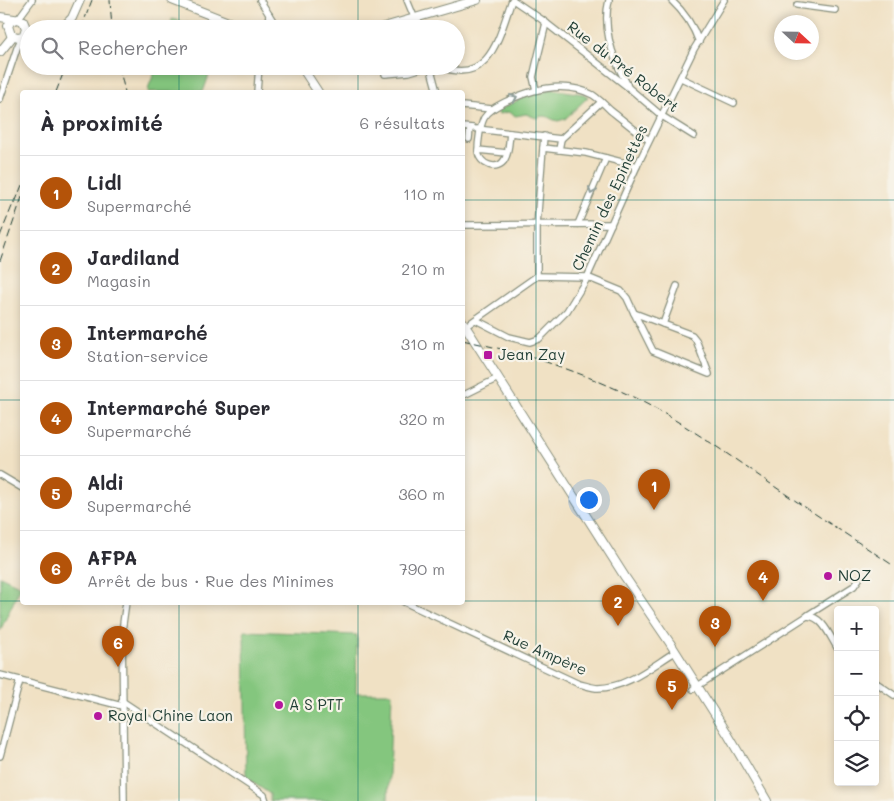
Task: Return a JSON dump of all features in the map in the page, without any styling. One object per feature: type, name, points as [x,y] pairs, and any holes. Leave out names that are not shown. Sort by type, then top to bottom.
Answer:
[{"type":"main road","points":[[70,20],[74,16],[80,0]]},
{"type":"main road","points":[[172,0],[184,2],[225,20]]},
{"type":"main road","points":[[408,20],[468,1],[477,0]]},
{"type":"main road","points":[[0,16],[20,20]]},
{"type":"main road","points":[[16,19],[9,23],[17,34]]},
{"type":"main road","points":[[0,23],[17,34]]},
{"type":"main road","points":[[2,49],[17,34]]},
{"type":"main road","points":[[307,75],[317,90]]},
{"type":"main road","points":[[465,326],[623,574],[635,598],[672,652],[723,736],[767,801]]},
{"type":"street","points":[[16,19],[32,0]]},
{"type":"street","points":[[260,0],[272,20]]},
{"type":"street","points":[[407,0],[415,18]]},
{"type":"street","points":[[465,70],[479,66],[492,54],[512,0]]},
{"type":"street","name":"Rue du Pré Robert","points":[[512,0],[546,23],[662,116],[694,136]]},
{"type":"street","points":[[609,0],[606,21],[608,39],[618,69],[629,88]]},
{"type":"street","points":[[671,0],[680,8],[689,21],[699,42]]},
{"type":"street","name":"Chemin des Epinettes","points":[[476,320],[509,337],[535,342],[562,317],[581,290],[649,140],[699,42],[724,0]]},
{"type":"street","points":[[812,7],[813,0]]},
{"type":"street","points":[[796,5],[835,10]]},
{"type":"street","points":[[268,20],[269,15]]},
{"type":"street","points":[[536,90],[533,77],[546,23]]},
{"type":"street","points":[[0,99],[16,50],[17,34]]},
{"type":"street","points":[[2,49],[12,48],[16,50]]},
{"type":"street","points":[[256,90],[258,75]]},
{"type":"street","points":[[432,75],[436,90]]},
{"type":"street","points":[[681,78],[734,103]]},
{"type":"street","points":[[469,139],[492,109],[514,98],[550,87],[578,90],[592,95],[649,140]]},
{"type":"street","points":[[559,150],[561,139],[601,102]]},
{"type":"street","points":[[465,106],[492,109]]},
{"type":"street","points":[[465,127],[561,139]]},
{"type":"street","points":[[476,129],[481,160],[492,166],[501,164],[507,153],[510,133]]},
{"type":"street","points":[[537,276],[537,224],[544,136]]},
{"type":"street","points":[[543,148],[586,153],[637,166]]},
{"type":"street","points":[[478,150],[507,153]]},
{"type":"street","points":[[578,224],[606,158]]},
{"type":"street","points":[[465,225],[611,224]]},
{"type":"street","points":[[465,324],[476,320],[537,276],[587,277],[621,291],[627,298],[634,313],[653,351],[709,374],[694,337],[634,313]]},
{"type":"street","points":[[663,324],[677,286]]},
{"type":"street","points":[[465,394],[498,378]]},
{"type":"street","points":[[0,475],[20,487]]},
{"type":"street","points":[[695,688],[854,586],[859,579]]},
{"type":"street","points":[[124,801],[122,631],[126,605]]},
{"type":"street","name":"Rue Ampère","points":[[410,605],[579,684],[597,688],[614,686],[633,678],[672,652]]},
{"type":"street","points":[[807,616],[814,616],[819,620],[834,643]]},
{"type":"street","points":[[0,675],[122,704],[264,795],[266,799]]},
{"type":"street","points":[[0,756],[20,680]]},
{"type":"street","points":[[879,685],[894,695]]},
{"type":"green space","points":[[153,75],[209,75],[204,90],[148,90]]},
{"type":"green space","points":[[551,89],[584,94],[588,97],[565,119],[558,121],[546,116],[536,118],[526,114],[516,116],[508,112],[499,114],[497,111],[532,93],[546,92],[546,90]]},
{"type":"green space","points":[[0,576],[20,586],[20,588],[0,631]]},
{"type":"green space","points":[[244,631],[357,635],[356,693],[392,693],[388,801],[270,801],[270,794],[246,778]]},
{"type":"railway","points":[[84,20],[92,0]]},
{"type":"railway","points":[[110,0],[111,20]]},
{"type":"railway","points":[[57,90],[63,75]]},
{"type":"railway","points":[[121,75],[125,90]]},
{"type":"railway","points":[[15,203],[20,190]]},
{"type":"railway","points":[[0,236],[15,199]]},
{"type":"railway","points":[[0,261],[20,203]]},
{"type":"railway","points":[[465,341],[505,350],[567,369],[646,403],[699,435],[894,566]]},
{"type":"place","name":"Jean Zay","points":[[488,355]]},
{"type":"place","name":"Lidl","points":[[654,510]]},
{"type":"place","name":"NOZ","points":[[828,576]]},
{"type":"place","name":"Intermarché Super","points":[[763,601]]},
{"type":"place","name":"Jardiland","points":[[618,626]]},
{"type":"place","name":"Intermarché","points":[[715,647]]},
{"type":"place","name":"AFPA","points":[[118,667]]},
{"type":"place","name":"A S PTT","points":[[279,705]]},
{"type":"place","name":"Aldi","points":[[672,710]]},
{"type":"place","name":"Royal Chine Laon","points":[[98,716]]}]
